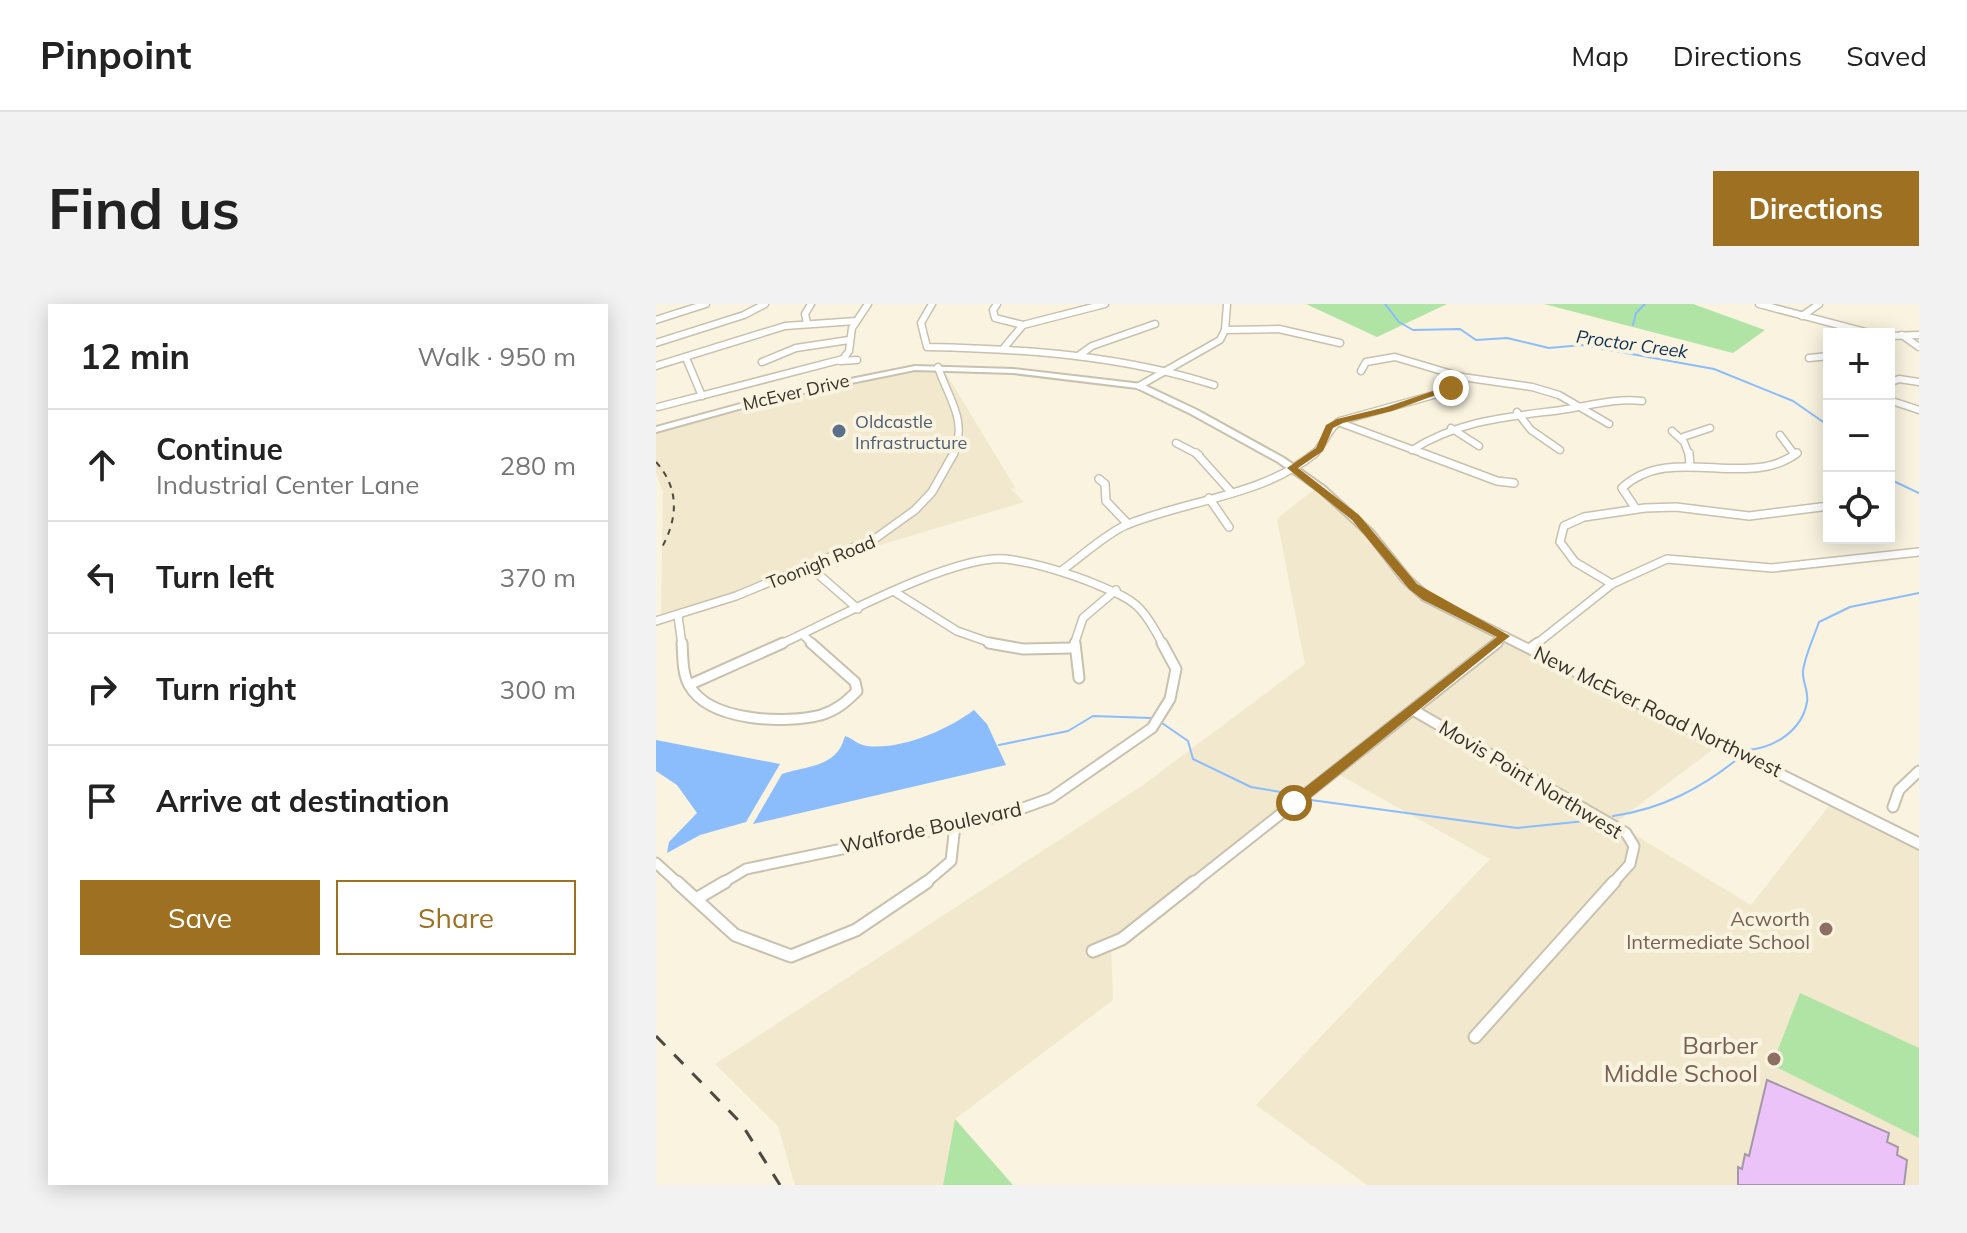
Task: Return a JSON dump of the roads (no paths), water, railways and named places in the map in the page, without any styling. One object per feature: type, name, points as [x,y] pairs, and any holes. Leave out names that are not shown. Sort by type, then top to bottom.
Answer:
[{"type":"street","points":[[656,320],[706,304]]},
{"type":"street","points":[[656,343],[744,315],[765,304]]},
{"type":"street","points":[[807,323],[805,314],[811,304]]},
{"type":"street","points":[[840,361],[849,351],[849,340],[856,321],[868,304]]},
{"type":"street","points":[[932,304],[921,323],[927,347],[1003,349],[1078,356],[1167,369],[1214,385]]},
{"type":"street","points":[[997,304],[993,310],[995,318],[1023,325],[1105,304]]},
{"type":"street","points":[[1139,386],[1213,345],[1225,330],[1227,304]]},
{"type":"street","points":[[1759,304],[1849,328]]},
{"type":"street","points":[[1802,316],[1819,304]]},
{"type":"street","points":[[656,366],[770,330],[807,323],[856,321]]},
{"type":"street","points":[[1078,356],[1092,346],[1155,324]]},
{"type":"street","points":[[1003,349],[1023,325]]},
{"type":"street","points":[[1225,330],[1279,329],[1340,343]]},
{"type":"street","points":[[1902,335],[1919,347]]},
{"type":"street","points":[[1895,336],[1919,335]]},
{"type":"street","points":[[762,362],[796,348],[849,340]]},
{"type":"street","points":[[1361,371],[1366,362],[1395,357],[1462,377],[1532,387],[1578,406],[1609,424]]},
{"type":"street","points":[[1809,358],[1823,357]]},
{"type":"street","points":[[686,358],[694,367],[695,383],[702,396]]},
{"type":"street","points":[[658,407],[840,361],[857,360]]},
{"type":"street","name":"New McEver Road Northwest","points":[[938,367],[1081,377],[1139,386],[1173,401],[1292,468],[1355,517],[1413,587],[1427,598],[1919,844]]},
{"type":"street","name":"McEver Drive","points":[[656,430],[830,383],[938,367]]},
{"type":"street","name":"Toonigh Road","points":[[656,621],[678,616],[810,567],[886,535],[905,522],[937,486],[957,447],[960,433],[953,395],[938,367]]},
{"type":"street","points":[[1059,570],[1127,523],[1231,492],[1292,468],[1320,449],[1330,427],[1338,422],[1441,393],[1462,377]]},
{"type":"street","points":[[1895,379],[1919,382]]},
{"type":"street","points":[[1412,450],[1451,428],[1493,415],[1578,406],[1603,399],[1642,401]]},
{"type":"street","points":[[1895,402],[1919,410]]},
{"type":"street","points":[[1517,412],[1531,430],[1560,450]]},
{"type":"street","points":[[1338,422],[1497,481],[1514,483]]},
{"type":"street","points":[[1451,428],[1479,446]]},
{"type":"street","points":[[1683,437],[1710,428]]},
{"type":"street","points":[[1672,431],[1683,437],[1689,448],[1690,467]]},
{"type":"street","points":[[1636,509],[1622,494],[1627,482],[1650,467],[1741,469],[1781,462],[1798,454],[1780,435]]},
{"type":"street","points":[[1176,443],[1198,454],[1231,492]]},
{"type":"street","points":[[1099,479],[1105,484],[1106,501],[1127,523]]},
{"type":"street","points":[[1210,499],[1229,527]]},
{"type":"street","points":[[1612,584],[1567,555],[1560,542],[1561,531],[1584,517],[1636,509],[1676,507],[1749,516],[1823,507]]},
{"type":"street","points":[[1531,648],[1612,584],[1667,559],[1772,568],[1919,552]]},
{"type":"street","name":"Walforde Boulevard","points":[[689,685],[951,567],[977,561],[1018,560],[1059,570],[1116,590],[1141,606],[1176,669],[1170,699],[1152,728],[1051,798],[1001,816],[746,869],[696,899]]},
{"type":"street","points":[[810,567],[858,609]]},
{"type":"street","points":[[1079,678],[1073,648],[1076,626],[1116,590]]},
{"type":"street","points":[[895,592],[951,630],[1017,651],[1037,653],[1073,648]]},
{"type":"street","points":[[678,616],[683,630],[684,667],[689,685],[711,707],[752,716],[803,720],[831,712],[853,698],[857,691],[855,682],[803,635]]},
{"type":"street","points":[[1093,951],[1122,939],[1505,636]]},
{"type":"street","name":"Movis Point Northwest","points":[[1413,710],[1609,820],[1626,833],[1634,846],[1630,864],[1475,1037]]},
{"type":"street","points":[[1893,807],[1899,790],[1919,771]]},
{"type":"street","points":[[656,863],[735,935],[780,949],[791,956],[856,930],[943,871],[952,862],[956,851],[955,825]]},
{"type":"water","points":[[974,710],[987,724],[1006,765],[753,824],[782,774],[829,759],[836,754],[845,736],[867,746],[895,745],[938,731]]},
{"type":"water","points":[[656,740],[780,764],[746,822],[700,835],[667,853],[669,842],[697,813],[677,785],[656,771]]},
{"type":"waterway","name":"Proctor Creek","points":[[1385,304],[1399,322],[1413,330],[1460,329],[1476,340],[1507,338],[1549,348],[1582,345],[1714,369],[1793,401],[1823,422]]},
{"type":"waterway","points":[[1633,325],[1636,313],[1645,304]]},
{"type":"waterway","name":"Proctor Creek","points":[[1895,482],[1919,493]]},
{"type":"waterway","points":[[1747,750],[1777,742],[1799,721],[1807,698],[1804,665],[1819,622],[1850,607],[1919,593]]},
{"type":"waterway","points":[[999,745],[1068,731],[1093,716],[1151,718]]},
{"type":"waterway","points":[[1162,723],[1188,741],[1193,759],[1251,787],[1287,793]]},
{"type":"waterway","points":[[1613,816],[1681,796],[1740,757]]},
{"type":"waterway","points":[[1311,800],[1517,828],[1595,820]]},
{"type":"railway","points":[[656,462],[669,483],[674,504],[671,527],[661,549]]},
{"type":"railway","points":[[656,1036],[741,1123],[780,1185]]},
{"type":"place","name":"Oldcastle Infrastructure","points":[[839,431]]},
{"type":"place","name":"Acworth Intermediate School","points":[[1826,929]]},
{"type":"place","name":"Barber Middle School","points":[[1774,1059]]}]
